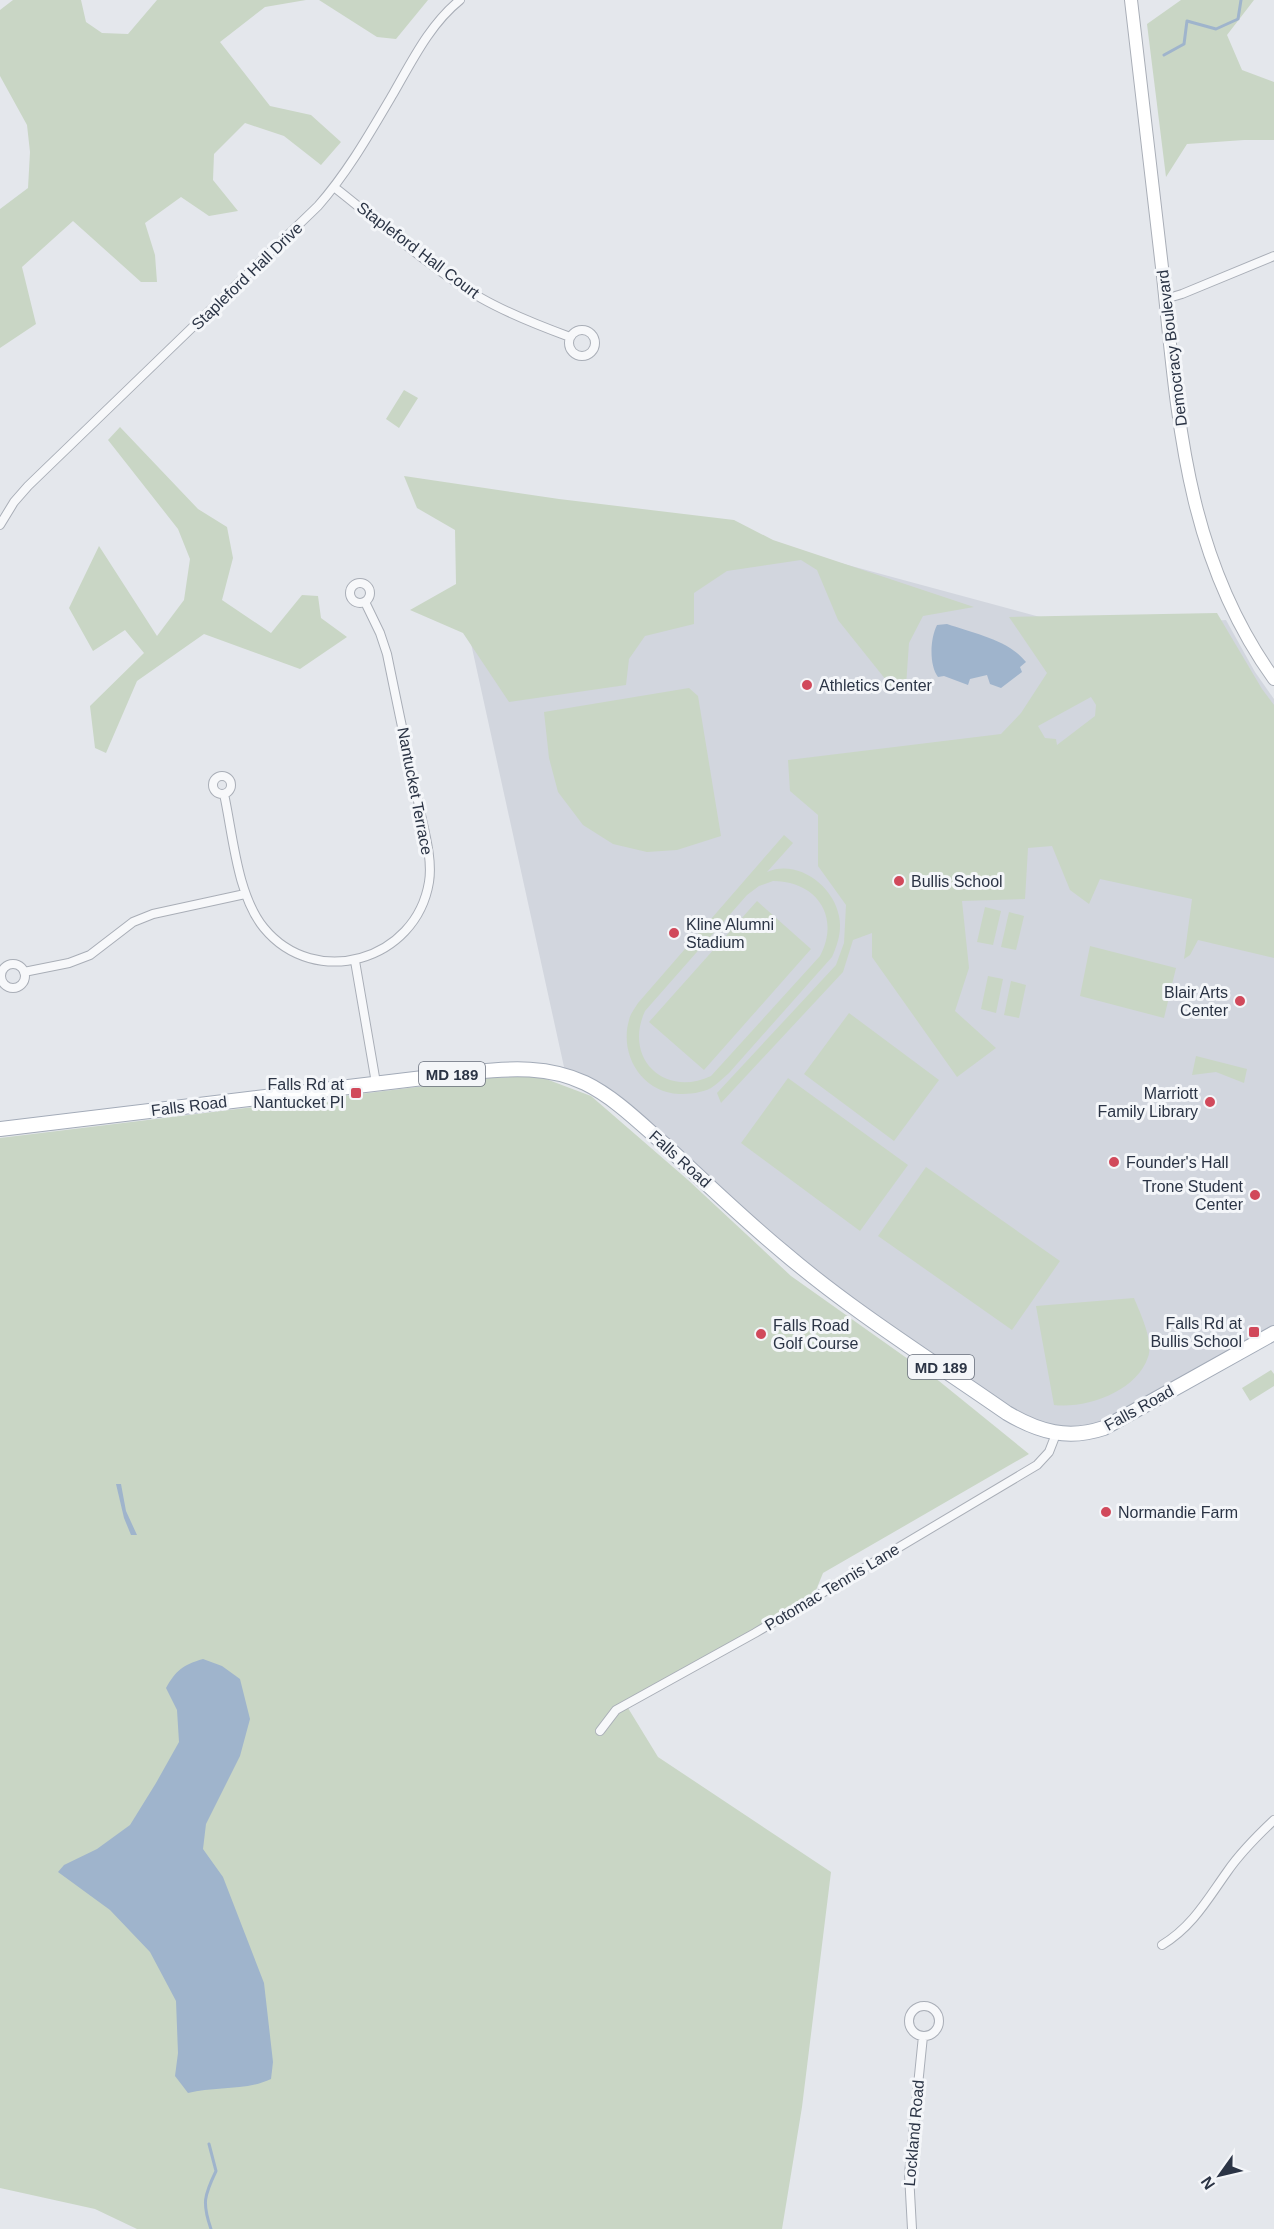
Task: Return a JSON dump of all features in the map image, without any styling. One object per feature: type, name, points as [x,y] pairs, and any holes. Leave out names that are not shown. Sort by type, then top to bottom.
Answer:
[{"type":"main road","name":"Democracy Boulevard","points":[[1131,0],[1185,457],[1202,531],[1226,595],[1255,651],[1274,679]]},
{"type":"main road","name":"Falls Road","points":[[0,1129],[376,1083],[519,1068],[544,1070],[585,1084],[604,1094],[643,1125],[782,1251],[830,1289],[1007,1413],[1028,1425],[1056,1434],[1091,1432],[1111,1425],[1274,1333]]},
{"type":"street","name":"Stapleford Hall Drive","points":[[0,525],[14,502],[28,486],[301,224],[334,187],[365,142],[436,23],[460,0]]},
{"type":"street","name":"Stapleford Hall Court","points":[[334,187],[438,268],[481,298],[570,338]]},
{"type":"street","points":[[1165,299],[1274,256]]},
{"type":"street","name":"Nantucket Terrace","points":[[224,794],[245,894],[264,927],[284,946],[310,958],[338,962],[355,961],[388,946],[413,921],[426,894],[430,870],[387,654],[365,602]]},
{"type":"street","points":[[24,972],[69,963],[90,955],[133,922],[153,914],[245,894]]},
{"type":"street","points":[[355,961],[376,1083]]},
{"type":"street","name":"Potomac Tennis Lane","points":[[600,1731],[616,1710],[754,1633],[1037,1465],[1049,1452],[1056,1434]]},
{"type":"street","points":[[1162,1945],[1177,1936],[1196,1917],[1228,1870],[1274,1820]]},
{"type":"street","name":"Lockland Road","points":[[912,2229],[909,2174],[923,2036]]},
{"type":"shaded area","name":"Bullis School","points":[[770,544],[1088,630],[1226,620],[1255,672],[1274,699],[1274,1333],[1111,1425],[1044,1431],[830,1289],[643,1125],[566,1076],[465,616]]},
{"type":"green space","points":[[13,0],[81,0],[86,22],[102,33],[128,34],[157,0],[306,0],[265,7],[220,42],[270,106],[311,115],[341,142],[321,165],[284,136],[245,123],[214,154],[213,180],[238,211],[209,216],[181,197],[145,223],[155,255],[157,282],[141,282],[73,221],[22,267],[36,324],[0,348],[0,209],[28,188],[30,152],[27,125],[0,76],[0,10]]},
{"type":"green space","points":[[319,0],[428,0],[396,39],[377,37]]},
{"type":"green space","points":[[1181,0],[1254,0],[1227,35],[1242,70],[1274,82],[1274,140],[1187,144],[1166,177],[1147,24]]},
{"type":"green space","points":[[404,390],[418,398],[399,428],[386,419]]},
{"type":"green space","points":[[120,427],[198,509],[227,527],[233,558],[222,600],[271,633],[302,595],[318,596],[321,618],[347,637],[300,669],[204,634],[137,681],[106,753],[95,748],[90,706],[144,653],[125,630],[93,651],[69,608],[99,546],[157,636],[184,600],[190,559],[178,529],[108,440]]},
{"type":"green space","points":[[404,476],[559,499],[734,520],[773,540],[974,607],[923,616],[909,643],[906,686],[894,690],[838,620],[817,570],[801,560],[727,571],[694,593],[694,624],[645,636],[629,659],[626,685],[509,702],[463,633],[410,610],[456,584],[455,530],[417,508]]},
{"type":"green space","points":[[1217,613],[1274,705],[1274,958],[1198,940],[1190,955],[1184,959],[1192,899],[1100,879],[1089,904],[1070,890],[1052,846],[1028,848],[1025,899],[962,901],[969,968],[955,1011],[996,1048],[957,1077],[872,957],[872,933],[853,940],[843,972],[721,1103],[717,1093],[836,965],[844,943],[846,905],[818,866],[818,815],[790,791],[788,760],[1001,734],[1021,713],[1047,673],[1009,617]],"holes":[[[1091,697],[1096,705],[1095,716],[1057,745],[1056,739],[1045,738],[1038,726]]]},
{"type":"green space","points":[[689,688],[698,696],[721,836],[677,850],[647,852],[613,844],[583,825],[558,792],[549,758],[544,712]]},
{"type":"green space","points":[[784,835],[793,843],[767,872],[790,869],[801,872],[821,885],[829,894],[839,916],[838,942],[832,957],[729,1073],[711,1088],[700,1092],[679,1094],[654,1087],[636,1069],[627,1046],[631,1013]],"holes":[[[773,881],[788,883],[812,894],[826,915],[828,927],[826,941],[820,956],[711,1076],[694,1081],[678,1082],[664,1078],[652,1070],[644,1058],[640,1044],[640,1028],[645,1011],[747,895],[759,886]]]},
{"type":"green space","points":[[757,901],[811,949],[704,1070],[649,1022]]},
{"type":"green space","points":[[985,907],[1001,911],[993,945],[977,942]]},
{"type":"green space","points":[[1009,912],[1024,916],[1016,950],[1001,947]]},
{"type":"green space","points":[[1090,946],[1176,968],[1164,1018],[1080,996]]},
{"type":"green space","points":[[988,976],[1003,979],[996,1013],[981,1009]]},
{"type":"green space","points":[[1011,981],[1026,985],[1019,1018],[1004,1015]]},
{"type":"green space","points":[[849,1013],[939,1080],[894,1141],[804,1074]]},
{"type":"green space","points":[[1196,1056],[1247,1069],[1244,1083],[1216,1072],[1192,1075]]},
{"type":"green space","name":"Falls Road Golf Course","points":[[538,1076],[591,1096],[688,1180],[791,1276],[939,1381],[1029,1454],[823,1573],[810,1605],[628,1708],[658,1757],[831,1872],[802,2107],[782,2229],[137,2229],[95,2209],[0,2188],[0,1138],[490,1078]]},
{"type":"green space","points":[[788,1078],[908,1165],[860,1231],[741,1143]]},
{"type":"green space","points":[[926,1167],[1060,1261],[1012,1330],[878,1236]]},
{"type":"green space","points":[[1134,1298],[1146,1327],[1149,1343],[1148,1357],[1142,1369],[1122,1388],[1095,1401],[1054,1405],[1036,1306]]},
{"type":"green space","points":[[1271,1370],[1274,1374],[1274,1386],[1250,1401],[1242,1388]]},
{"type":"water","points":[[947,624],[990,638],[1010,648],[1026,662],[1020,667],[1022,672],[1001,688],[990,684],[987,675],[970,679],[968,685],[944,676],[938,677],[932,659],[933,637],[937,625]]},
{"type":"water","points":[[116,1484],[121,1484],[126,1511],[137,1535],[131,1535],[124,1518]]},
{"type":"water","points":[[203,1659],[222,1666],[240,1679],[250,1719],[240,1756],[206,1824],[203,1849],[223,1877],[264,1983],[273,2062],[271,2079],[261,2083],[188,2093],[175,2076],[178,2053],[176,2001],[150,1952],[110,1910],[58,1872],[64,1865],[97,1849],[130,1825],[179,1742],[177,1710],[166,1688],[181,1669]]},
{"type":"waterway","points":[[1164,55],[1184,44],[1187,21],[1216,29],[1238,19],[1241,0]]},
{"type":"waterway","points":[[209,2144],[216,2171],[209,2187],[205,2206],[211,2229]]},
{"type":"place","name":"Athletics Center","points":[[807,685]]},
{"type":"place","name":"Bullis School","points":[[899,881]]},
{"type":"place","name":"Kline Alumni Stadium","points":[[674,933]]},
{"type":"place","name":"Blair Arts Center","points":[[1240,1001]]},
{"type":"place","name":"Falls Rd at Nantucket Pl","points":[[356,1093]]},
{"type":"place","name":"Marriott Family Library","points":[[1210,1102]]},
{"type":"place","name":"Founder's Hall","points":[[1114,1162]]},
{"type":"place","name":"Trone Student Center","points":[[1255,1195]]},
{"type":"place","name":"Falls Rd at Bullis School","points":[[1254,1332]]},
{"type":"place","name":"Falls Road Golf Course","points":[[761,1334]]},
{"type":"place","name":"Normandie Farm","points":[[1106,1512]]}]
